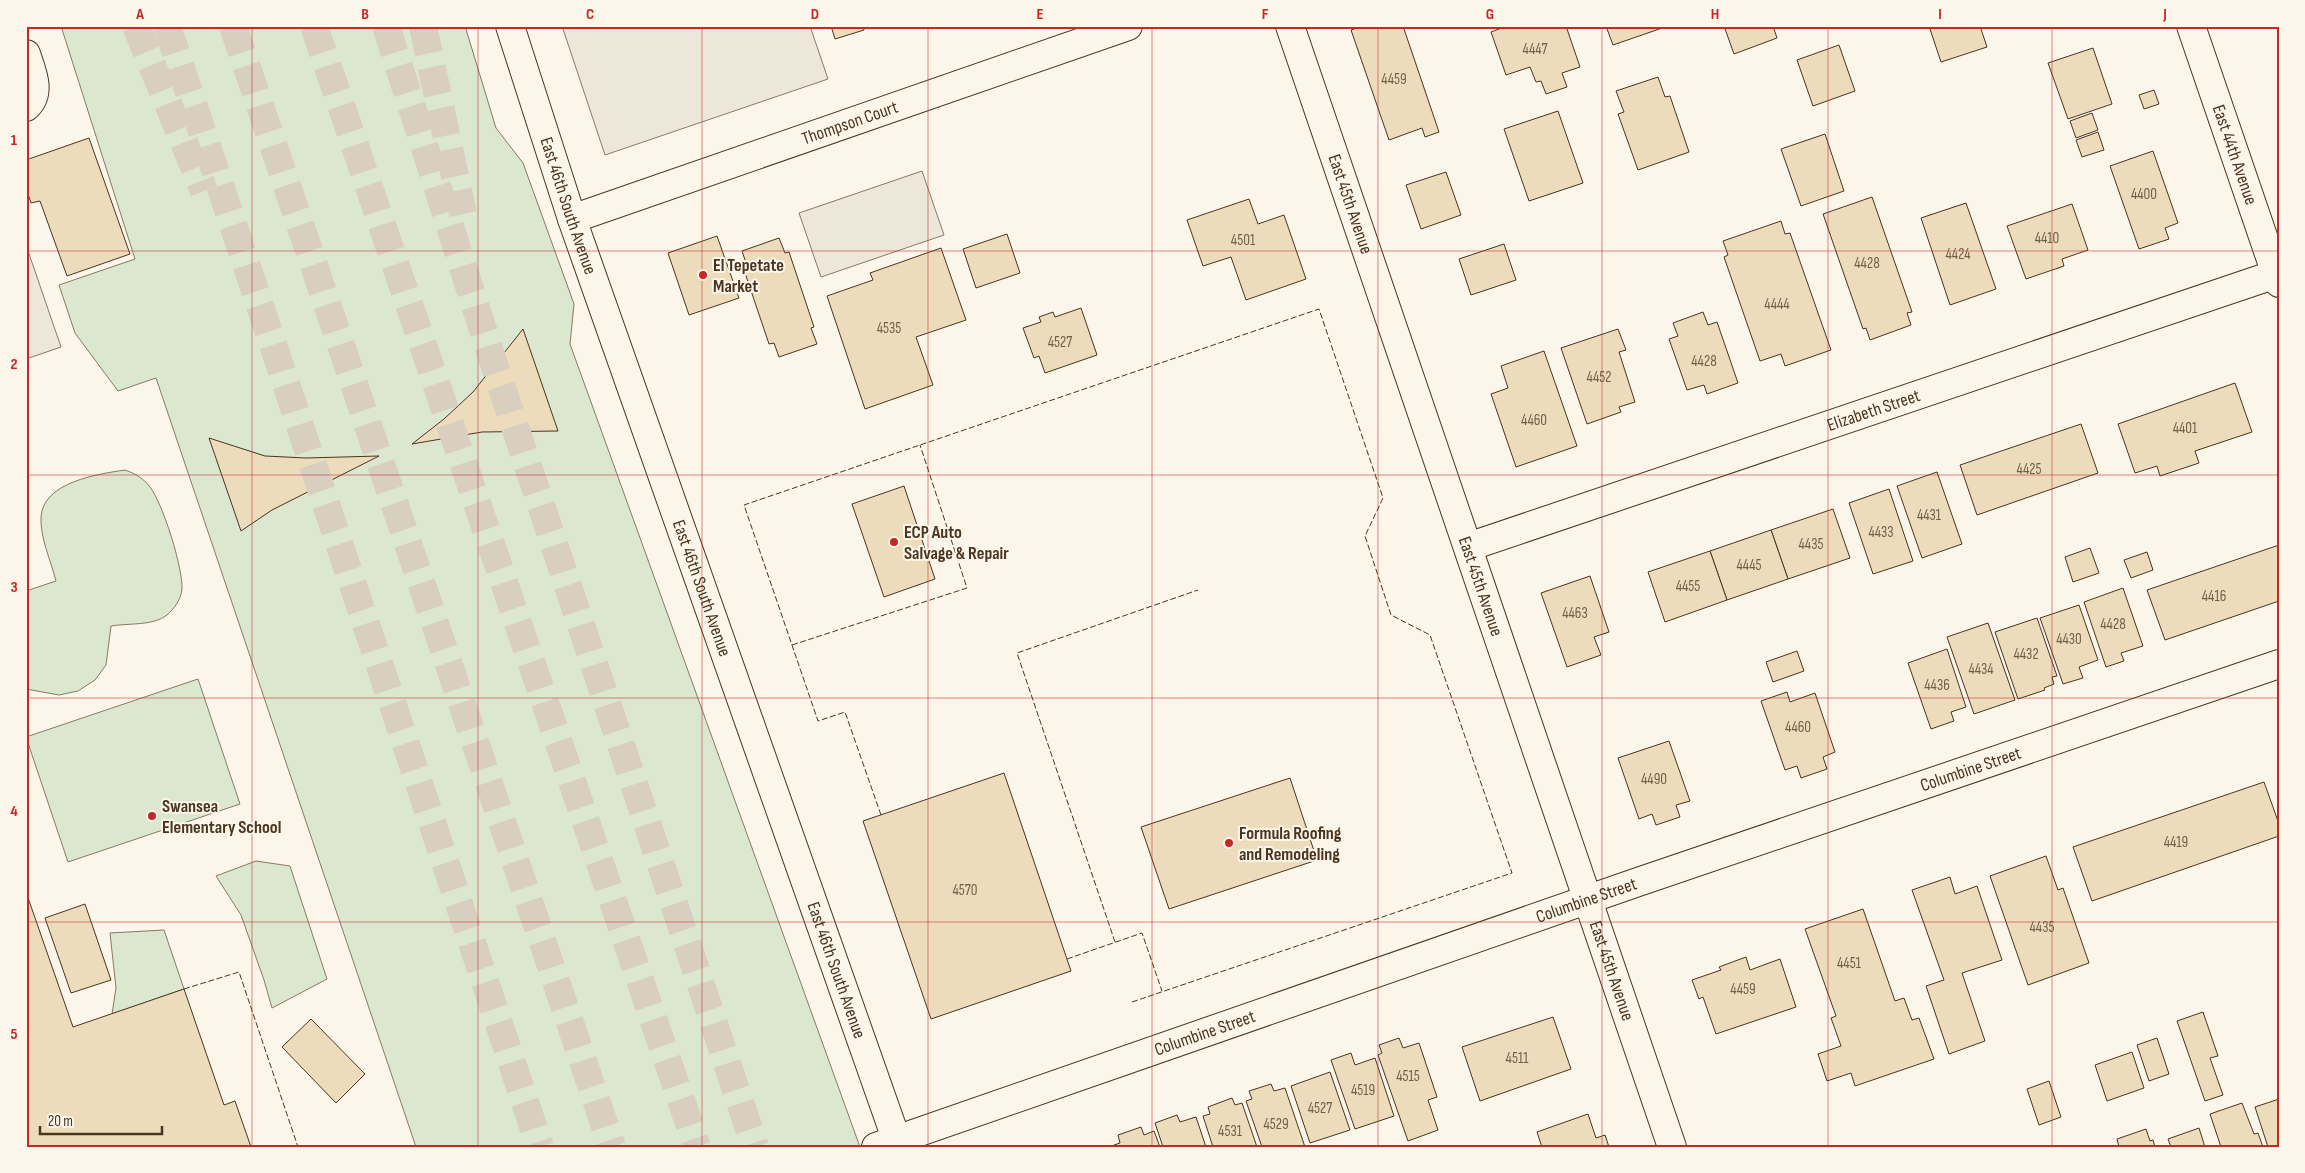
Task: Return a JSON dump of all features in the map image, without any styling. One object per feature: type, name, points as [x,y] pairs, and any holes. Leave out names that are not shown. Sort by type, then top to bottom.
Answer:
[{"type":"street","name":"East 46th South Avenue","points":[[510,26],[572,220],[681,525],[891,1145]]},
{"type":"street","name":"Thompson Court","points":[[572,220],[1128,26]]},
{"type":"street","name":"East 45th Avenue","points":[[1290,26],[1672,1147]]},
{"type":"street","name":"East 44th Avenue","points":[[2191,26],[2278,276]]},
{"type":"street","points":[[26,54],[35,89],[28,106]]},
{"type":"street","name":"Elizabeth Street","points":[[1468,548],[2278,276]]},
{"type":"street","name":"Columbine Street","points":[[891,1145],[1588,900],[2279,664]]},
{"type":"green space","points":[[61,26],[465,26],[496,128],[523,163],[574,304],[570,344],[860,1147],[416,1147],[156,378],[118,391],[75,333],[59,285],[135,259]]},
{"type":"green space","points":[[125,470],[139,477],[150,487],[161,507],[179,567],[182,589],[179,600],[162,619],[148,623],[111,626],[106,665],[95,680],[78,691],[59,695],[26,689],[26,591],[56,581],[42,533],[41,517],[44,505],[51,495],[74,482],[87,477]]},
{"type":"green space","points":[[198,679],[240,804],[68,862],[26,737]]},
{"type":"green space","points":[[256,861],[290,866],[327,979],[272,1008],[241,915],[216,876]]},
{"type":"green space","points":[[164,930],[184,989],[112,1014],[116,988],[110,933]]},
{"type":"shaded area","points":[[562,26],[810,26],[828,79],[605,155]]},
{"type":"shaded area","points":[[922,171],[944,235],[821,277],[799,213]]},
{"type":"shaded area","points":[[26,245],[61,347],[26,359]]},
{"type":"building","points":[[831,26],[863,26],[864,30],[835,39]]},
{"type":"building","points":[[1363,26],[1403,26],[1439,132],[1425,137],[1422,128],[1389,140],[1351,30]]},
{"type":"building","points":[[1507,26],[1566,26],[1580,67],[1562,73],[1567,87],[1546,94],[1541,81],[1536,82],[1530,67],[1506,75],[1491,32]]},
{"type":"building","points":[[1606,26],[1668,26],[1613,45]]},
{"type":"building","points":[[1724,26],[1773,26],[1777,38],[1734,54]]},
{"type":"building","points":[[1929,26],[1980,26],[1987,47],[1941,62]]},
{"type":"building","points":[[1839,45],[1855,91],[1813,106],[1797,60]]},
{"type":"building","points":[[2093,48],[2112,104],[2068,119],[2048,63]]},
{"type":"building","points":[[1658,77],[1665,97],[1670,96],[1689,152],[1638,170],[1618,114],[1624,112],[1616,91]]},
{"type":"building","points":[[2154,90],[2159,104],[2144,109],[2139,95]]},
{"type":"building","points":[[1558,111],[1583,183],[1529,201],[1504,129]]},
{"type":"building","points":[[2092,113],[2098,130],[2076,138],[2070,121]]},
{"type":"building","points":[[2098,132],[2104,150],[2082,157],[2076,140]]},
{"type":"building","points":[[1825,134],[1844,191],[1801,206],[1781,149]]},
{"type":"building","points":[[89,138],[130,254],[67,276],[40,201],[31,203],[26,188],[26,160]]},
{"type":"building","points":[[2153,151],[2178,223],[2165,228],[2169,239],[2139,249],[2110,166]]},
{"type":"building","points":[[1446,172],[1461,215],[1421,229],[1406,185]]},
{"type":"building","points":[[1872,197],[1912,312],[1907,313],[1911,325],[1870,340],[1866,328],[1863,329],[1823,214]]},
{"type":"building","points":[[1249,199],[1258,224],[1284,215],[1306,279],[1246,300],[1231,257],[1203,266],[1187,220]]},
{"type":"building","points":[[1966,203],[1996,289],[1950,305],[1921,218]]},
{"type":"building","points":[[2072,204],[2088,250],[2062,259],[2064,266],[2026,279],[2007,226]]},
{"type":"building","points":[[1781,221],[1785,234],[1790,233],[1831,350],[1785,366],[1781,354],[1760,361],[1724,257],[1728,255],[1723,241]]},
{"type":"building","points":[[1007,234],[1020,273],[976,288],[963,249]]},
{"type":"building","name":"El Tepetate Market","points":[[717,236],[739,298],[689,315],[668,253]]},
{"type":"building","points":[[779,238],[785,253],[789,252],[814,327],[811,328],[817,344],[779,357],[774,343],[769,344],[743,267],[747,266],[742,251]]},
{"type":"building","points":[[1504,244],[1516,280],[1471,295],[1459,259]]},
{"type":"building","points":[[941,248],[966,320],[916,337],[933,385],[865,409],[827,296],[873,280],[870,273]]},
{"type":"building","points":[[1081,308],[1097,355],[1045,373],[1039,356],[1034,358],[1023,328],[1041,322],[1039,317],[1053,312],[1055,317]]},
{"type":"building","points":[[1703,312],[1708,325],[1717,322],[1738,383],[1707,394],[1704,385],[1687,390],[1669,339],[1678,336],[1673,323]]},
{"type":"building","points":[[523,329],[558,431],[482,432],[412,444],[444,419],[473,392]]},
{"type":"building","points":[[1618,329],[1626,350],[1619,352],[1635,402],[1619,407],[1621,412],[1587,424],[1561,348]]},
{"type":"building","points":[[1544,351],[1577,446],[1516,467],[1491,394],[1508,388],[1501,366]]},
{"type":"building","points":[[2235,383],[2252,432],[2195,451],[2199,463],[2160,476],[2157,466],[2135,473],[2118,424]]},
{"type":"building","points":[[2081,424],[2098,473],[1977,515],[1960,465]]},
{"type":"building","points":[[209,438],[265,456],[306,458],[379,456],[272,510],[241,531]]},
{"type":"building","points":[[1937,472],[1962,544],[1922,558],[1897,486]]},
{"type":"building","name":"ECP Auto Salvage & Repair","points":[[904,486],[935,579],[884,597],[852,504]]},
{"type":"building","points":[[1889,489],[1913,561],[1873,574],[1849,503]]},
{"type":"building","points":[[1833,509],[1850,558],[1788,579],[1771,530]]},
{"type":"building","points":[[1771,530],[1788,579],[1727,600],[1710,551]]},
{"type":"building","points":[[2279,545],[2279,601],[2165,640],[2147,590]]},
{"type":"building","points":[[2090,548],[2099,573],[2073,582],[2065,557]]},
{"type":"building","points":[[1710,551],[1727,600],[1665,622],[1648,572]]},
{"type":"building","points":[[2147,552],[2153,570],[2131,578],[2124,560]]},
{"type":"building","points":[[1590,576],[1609,632],[1594,637],[1601,655],[1567,667],[1541,593]]},
{"type":"building","points":[[2123,588],[2143,646],[2121,653],[2124,661],[2106,667],[2084,602]]},
{"type":"building","points":[[2079,605],[2098,660],[2079,667],[2083,678],[2063,684],[2040,618]]},
{"type":"building","points":[[2037,618],[2057,676],[2052,677],[2054,684],[2044,688],[2045,690],[2018,699],[1995,632]]},
{"type":"building","points":[[1988,623],[2015,700],[1974,714],[1947,637]]},
{"type":"building","points":[[1947,649],[1966,707],[1951,712],[1954,721],[1931,729],[1908,663]]},
{"type":"building","points":[[1797,651],[1804,671],[1773,682],[1766,662]]},
{"type":"building","points":[[1787,692],[1790,702],[1815,693],[1835,752],[1823,757],[1827,769],[1801,778],[1797,766],[1785,770],[1761,701]]},
{"type":"building","points":[[1669,741],[1690,801],[1676,805],[1680,817],[1656,825],[1652,814],[1639,819],[1618,758]]},
{"type":"building","points":[[1004,773],[1071,971],[931,1019],[863,821]]},
{"type":"building","name":"Formula Roofing and Remodeling","points":[[1290,778],[1317,860],[1169,909],[1141,827]]},
{"type":"building","points":[[2264,782],[2279,824],[2279,836],[2092,901],[2073,847]]},
{"type":"building","points":[[2046,856],[2058,890],[2063,888],[2089,963],[2028,985],[1990,876]]},
{"type":"building","points":[[1950,877],[1955,894],[1977,886],[2002,960],[1962,973],[1985,1041],[1949,1054],[1926,986],[1944,980],[1912,890]]},
{"type":"building","points":[[26,892],[73,1027],[184,989],[224,1105],[235,1101],[251,1147],[26,1147]]},
{"type":"building","points":[[85,904],[111,980],[71,993],[45,918]]},
{"type":"building","points":[[1863,909],[1895,1001],[1904,998],[1912,1020],[1919,1018],[1934,1059],[1855,1086],[1851,1073],[1827,1081],[1818,1054],[1841,1046],[1831,1018],[1836,1016],[1805,929]]},
{"type":"building","points":[[1746,957],[1750,970],[1780,959],[1796,1007],[1716,1034],[1703,997],[1699,999],[1692,980],[1721,970],[1719,967]]},
{"type":"building","points":[[2203,1012],[2218,1056],[2210,1058],[2223,1095],[2205,1101],[2177,1021]]},
{"type":"building","points":[[1553,1017],[1571,1069],[1480,1101],[1462,1047]]},
{"type":"building","points":[[311,1019],[365,1074],[336,1103],[282,1047]]},
{"type":"building","points":[[1399,1038],[1403,1048],[1419,1043],[1437,1097],[1428,1100],[1438,1130],[1408,1141],[1378,1055],[1382,1053],[1379,1045]]},
{"type":"building","points":[[2157,1038],[2169,1074],[2149,1081],[2137,1045]]},
{"type":"building","points":[[2132,1052],[2144,1088],[2107,1101],[2095,1065]]},
{"type":"building","points":[[1351,1053],[1355,1065],[1375,1058],[1394,1116],[1355,1129],[1331,1060]]},
{"type":"building","points":[[1330,1072],[1350,1130],[1310,1143],[1291,1086]]},
{"type":"building","points":[[2049,1081],[2061,1117],[2039,1125],[2027,1089]]},
{"type":"building","points":[[1271,1084],[1274,1091],[1285,1088],[1305,1147],[1262,1147],[1246,1101],[1252,1099],[1249,1091]]},
{"type":"building","points":[[1232,1098],[1235,1105],[1242,1103],[1257,1147],[1213,1147],[1203,1116],[1210,1114],[1208,1107]]},
{"type":"building","points":[[2279,1099],[2279,1147],[2268,1147],[2255,1107]]},
{"type":"building","points":[[2242,1103],[2254,1134],[2258,1133],[2263,1147],[2221,1147],[2210,1114]]},
{"type":"building","points":[[1588,1114],[1596,1138],[1605,1135],[1609,1147],[1542,1147],[1537,1132]]},
{"type":"building","points":[[1177,1115],[1180,1122],[1196,1117],[1206,1147],[1163,1147],[1155,1123]]},
{"type":"building","points":[[1141,1127],[1144,1135],[1154,1131],[1160,1147],[1115,1147],[1114,1145],[1120,1143],[1118,1135]]},
{"type":"building","points":[[2199,1128],[2205,1147],[2171,1147],[2168,1139]]},
{"type":"building","points":[[2146,1129],[2150,1141],[2153,1140],[2155,1147],[2119,1147],[2117,1139]]},
{"type":"tunnel","points":[[136,26],[204,191]]},
{"type":"tunnel","points":[[167,26],[540,1147]]},
{"type":"tunnel","points":[[233,26],[612,1147]]},
{"type":"tunnel","points":[[314,26],[697,1147]]},
{"type":"tunnel","points":[[386,26],[492,358],[755,1147]]},
{"type":"tunnel","points":[[423,26],[463,214]]},
{"type":"fence","points":[[881,815],[845,712],[818,721],[744,505],[1319,309],[1383,498],[1365,536],[1391,615],[1430,635],[1512,873],[1132,1002]]},
{"type":"fence","points":[[792,645],[967,588],[920,445]]},
{"type":"fence","points":[[1115,942],[1017,653],[1198,590]]},
{"type":"fence","points":[[1067,959],[1142,933],[1162,991]]},
{"type":"fence","points":[[184,989],[239,972],[298,1147]]},
{"type":"place","name":"El Tepetate Market","points":[[703,275]]},
{"type":"place","name":"ECP Auto Salvage & Repair","points":[[894,542]]},
{"type":"place","name":"Swansea Elementary School","points":[[152,816]]},
{"type":"place","name":"Formula Roofing and Remodeling","points":[[1229,843]]}]
